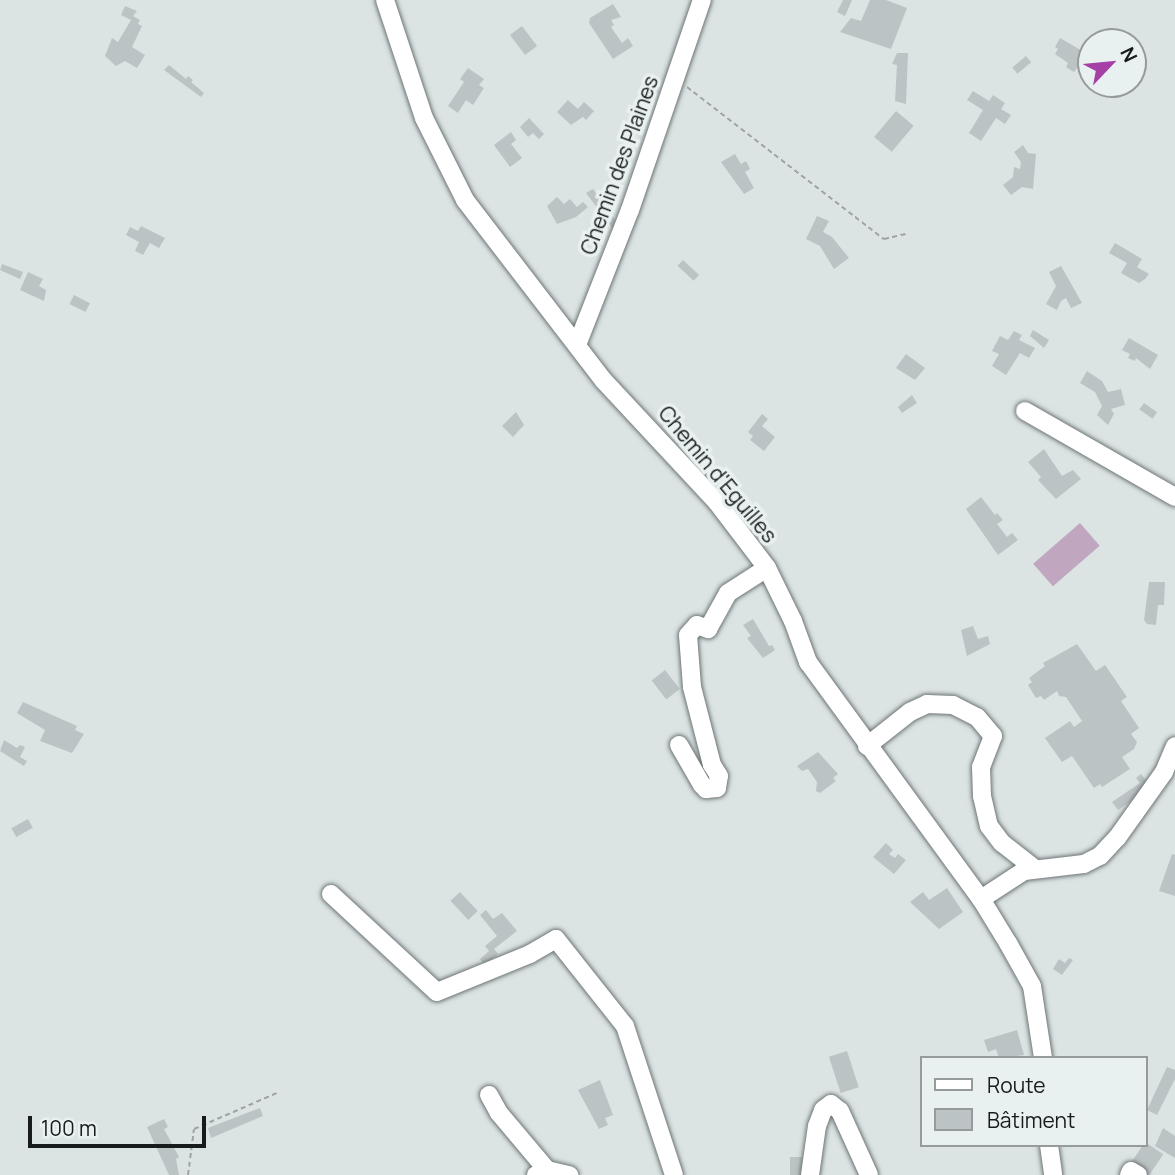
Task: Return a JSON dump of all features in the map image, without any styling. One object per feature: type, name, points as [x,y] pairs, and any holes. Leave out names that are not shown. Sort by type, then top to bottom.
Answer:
[{"type":"street","name":"Chemin d'Eguilles","points":[[385,0],[424,118],[465,200],[604,381],[716,501],[767,568],[793,621],[808,662],[981,899],[1032,986],[1043,1056]]},
{"type":"street","name":"Chemin des Plaines","points":[[577,345],[629,210],[702,0]]},
{"type":"street","points":[[1025,411],[1175,497]]},
{"type":"street","points":[[679,745],[702,785],[706,789],[717,789],[719,776],[712,765],[692,687],[688,635],[697,625],[708,629],[728,593],[767,568]]},
{"type":"street","points":[[867,746],[910,712],[927,704],[953,705],[977,717],[993,736],[993,743],[981,767],[982,796],[989,826],[1002,843],[1034,868]]},
{"type":"street","points":[[981,899],[1014,876],[1034,868],[1084,864],[1100,856],[1117,838],[1164,772],[1175,746]]},
{"type":"street","points":[[331,894],[437,992],[530,954],[556,939],[625,1026],[674,1175]]},
{"type":"street","points":[[489,1095],[542,1172],[569,1175]]},
{"type":"street","points":[[810,1175],[817,1126],[823,1111],[831,1104],[840,1111],[869,1175]]},
{"type":"street","points":[[1049,1147],[1053,1175]]},
{"type":"street","points":[[1129,1175],[1131,1171],[1138,1175]]},
{"type":"path","points":[[675,78],[884,239],[906,234]]},
{"type":"path","points":[[188,1175],[194,1129],[279,1092]]},
{"type":"shaded area","points":[[1080,523],[1100,546],[1053,586],[1033,564]]},
{"type":"building","points":[[843,0],[852,0],[845,16],[837,12]]},
{"type":"building","points":[[870,0],[886,0],[907,8],[891,49],[840,32],[851,18],[861,21]]},
{"type":"building","points":[[613,4],[621,17],[611,20],[614,25],[611,27],[622,43],[628,38],[633,46],[613,59],[589,23],[590,18]]},
{"type":"building","points":[[125,6],[137,11],[133,16],[140,20],[138,24],[142,26],[132,47],[145,55],[137,68],[125,61],[116,66],[105,56],[112,38],[118,42],[131,20],[121,15]]},
{"type":"building","points":[[522,26],[537,46],[525,55],[510,35]]},
{"type":"building","points":[[1060,38],[1077,48],[1077,68],[1074,72],[1066,67],[1068,63],[1055,54],[1058,49],[1055,47]]},
{"type":"building","points":[[897,53],[908,53],[906,104],[895,101],[897,65],[892,64]]},
{"type":"building","points":[[1026,56],[1031,62],[1017,74],[1012,68]]},
{"type":"building","points":[[169,65],[186,79],[188,76],[193,80],[191,82],[204,93],[201,97],[164,70]]},
{"type":"building","points":[[468,68],[484,79],[479,85],[484,88],[473,105],[466,100],[458,113],[448,106],[464,82],[460,79]]},
{"type":"building","points":[[973,91],[989,101],[993,95],[1005,103],[1001,109],[1011,115],[1005,124],[996,118],[981,141],[969,133],[983,110],[967,100]]},
{"type":"building","points":[[568,100],[578,109],[584,102],[594,111],[586,120],[583,117],[571,125],[557,112]]},
{"type":"building","points":[[896,111],[914,126],[892,152],[874,137]]},
{"type":"building","points":[[529,118],[544,134],[539,139],[533,133],[528,137],[520,127]]},
{"type":"building","points":[[511,132],[516,140],[511,144],[522,158],[510,167],[494,145]]},
{"type":"building","points":[[1023,145],[1028,153],[1036,154],[1033,189],[1022,187],[1011,195],[1003,185],[1013,177],[1014,167],[1020,169],[1021,162],[1014,152]]},
{"type":"building","points":[[735,154],[741,164],[746,161],[750,169],[745,172],[754,188],[744,194],[721,162]]},
{"type":"building","points":[[593,189],[618,224],[616,233],[586,193]]},
{"type":"building","points":[[557,197],[564,204],[570,199],[577,207],[583,202],[588,207],[576,217],[557,224],[547,206]]},
{"type":"building","points":[[817,216],[829,221],[823,232],[832,237],[849,258],[834,269],[820,246],[806,239]]},
{"type":"building","points":[[141,226],[165,238],[159,248],[150,243],[143,255],[135,251],[139,242],[126,235],[130,227],[138,231]]},
{"type":"building","points":[[1115,243],[1142,259],[1137,267],[1149,274],[1145,279],[1139,283],[1121,273],[1127,263],[1109,253]]},
{"type":"building","points":[[683,260],[699,275],[694,281],[678,266]]},
{"type":"building","points":[[2,264],[23,272],[20,279],[0,270]]},
{"type":"building","points":[[1061,266],[1082,303],[1071,308],[1066,298],[1061,301],[1057,310],[1046,304],[1056,286],[1049,272]]},
{"type":"building","points":[[28,272],[43,279],[39,286],[46,290],[44,301],[20,290]]},
{"type":"building","points":[[74,295],[90,303],[85,312],[69,304]]},
{"type":"building","points":[[1033,330],[1049,340],[1044,348],[1030,336]]},
{"type":"building","points":[[1014,331],[1022,335],[1019,340],[1035,348],[1029,358],[1020,353],[1006,375],[992,366],[999,354],[992,351],[1000,336],[1008,340]]},
{"type":"building","points":[[1129,338],[1158,355],[1150,369],[1136,358],[1135,361],[1128,358],[1130,354],[1122,350]]},
{"type":"building","points":[[906,354],[925,368],[915,380],[896,368]]},
{"type":"building","points":[[1087,371],[1102,381],[1108,392],[1121,389],[1125,405],[1111,409],[1114,414],[1108,425],[1097,415],[1102,406],[1095,392],[1080,383]]},
{"type":"building","points":[[912,395],[917,403],[902,413],[898,407]]},
{"type":"building","points":[[1144,403],[1157,412],[1153,419],[1139,410]]},
{"type":"building","points":[[516,412],[524,425],[513,437],[502,426]]},
{"type":"building","points":[[762,414],[768,419],[762,426],[775,437],[764,451],[750,440],[753,436],[748,432]]},
{"type":"building","points":[[1044,449],[1062,476],[1073,470],[1081,479],[1056,499],[1038,480],[1041,477],[1028,462]]},
{"type":"building","points":[[981,497],[995,515],[997,513],[1003,520],[997,524],[1007,537],[1012,533],[1018,540],[998,555],[966,509]]},
{"type":"building","points":[[1149,582],[1165,582],[1164,605],[1158,605],[1156,625],[1147,624],[1144,620]]},
{"type":"building","points":[[753,619],[769,646],[772,645],[775,650],[763,658],[747,638],[751,636],[743,625]]},
{"type":"building","points":[[973,626],[978,639],[988,636],[990,644],[967,656],[961,630]]},
{"type":"building","points":[[1077,644],[1096,671],[1105,665],[1127,697],[1121,701],[1139,728],[1131,734],[1137,742],[1134,749],[1122,757],[1130,769],[1102,787],[1100,784],[1094,788],[1072,756],[1062,762],[1045,738],[1070,721],[1074,727],[1082,721],[1066,697],[1059,696],[1057,691],[1044,700],[1041,696],[1036,698],[1028,685],[1032,682],[1029,678],[1045,666],[1043,663]]},
{"type":"building","points":[[665,670],[680,689],[666,699],[652,680]]},
{"type":"building","points":[[23,702],[77,726],[75,730],[84,734],[72,753],[40,741],[45,730],[17,713]]},
{"type":"building","points":[[4,740],[17,748],[20,745],[25,747],[20,757],[27,761],[24,766],[0,751]]},
{"type":"building","points":[[818,752],[838,774],[833,778],[836,781],[820,793],[816,791],[817,782],[808,769],[802,771],[797,766]]},
{"type":"building","points":[[1141,774],[1149,785],[1143,793],[1118,810],[1112,802],[1140,783],[1136,778]]},
{"type":"building","points":[[28,819],[33,828],[16,837],[11,828]]},
{"type":"building","points":[[886,843],[893,850],[889,854],[895,858],[898,854],[906,860],[894,874],[873,857]]},
{"type":"building","points":[[1172,854],[1175,855],[1175,896],[1159,891]]},
{"type":"building","points":[[947,888],[963,912],[939,929],[910,902],[923,892],[929,900]]},
{"type":"building","points":[[460,892],[478,911],[468,920],[450,901]]},
{"type":"building","points":[[486,910],[493,919],[502,913],[517,931],[494,949],[498,954],[485,965],[480,959],[489,951],[485,946],[497,936],[480,915]]},
{"type":"building","points":[[1069,958],[1073,960],[1062,975],[1053,969],[1059,959],[1065,963]]},
{"type":"building","points":[[1017,1030],[1024,1055],[998,1056],[996,1049],[988,1052],[984,1040]]},
{"type":"building","points":[[847,1051],[859,1087],[841,1093],[829,1057]]},
{"type":"building","points":[[1167,1067],[1175,1070],[1175,1079],[1157,1115],[1147,1110]]},
{"type":"building","points":[[600,1080],[613,1115],[605,1118],[608,1125],[599,1129],[578,1090]]},
{"type":"building","points":[[260,1108],[263,1116],[211,1138],[208,1128]]},
{"type":"building","points":[[164,1119],[168,1127],[164,1129],[179,1157],[176,1159],[179,1175],[169,1175],[147,1127]]},
{"type":"building","points":[[1163,1128],[1175,1136],[1175,1158],[1155,1146]]},
{"type":"building","points":[[1147,1143],[1163,1154],[1149,1175],[1131,1163],[1142,1147],[1147,1147]]},
{"type":"building","points":[[790,1157],[802,1157],[802,1175],[790,1175]]}]
